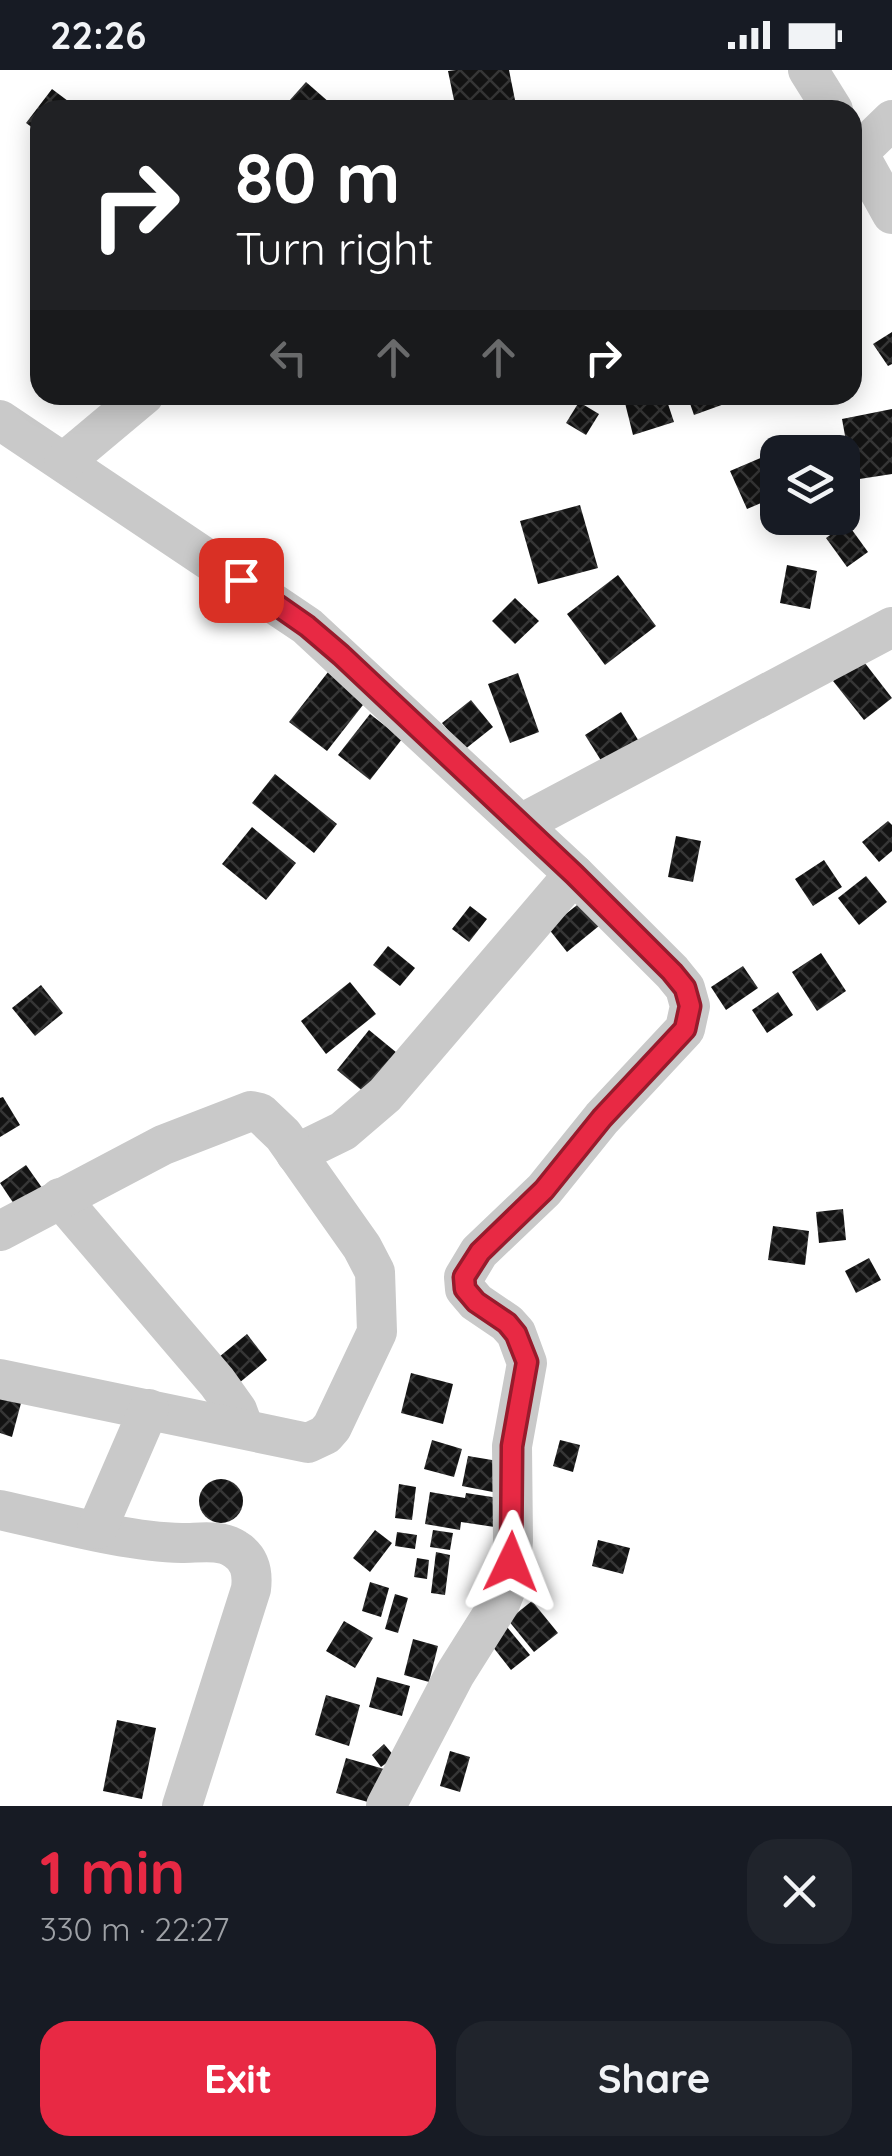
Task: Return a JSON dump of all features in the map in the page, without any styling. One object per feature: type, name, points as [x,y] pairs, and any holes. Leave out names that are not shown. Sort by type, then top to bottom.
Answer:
[{"type":"street","points":[[808,70],[827,100]]},
{"type":"street","points":[[862,142],[892,120]]},
{"type":"street","points":[[862,158],[892,214]]},
{"type":"street","points":[[64,462],[132,405]]},
{"type":"street","points":[[0,420],[307,626],[574,874],[685,988],[690,1006],[685,1029],[602,1118],[544,1190],[480,1252],[464,1277],[465,1289],[476,1302],[516,1334],[527,1362],[512,1446],[513,1540],[509,1581],[386,1806]]},
{"type":"street","points":[[521,824],[892,627]]},
{"type":"street","points":[[296,1154],[343,1130],[385,1095],[574,874]]},
{"type":"street","points":[[0,1231],[163,1145],[243,1112],[260,1113],[296,1154],[362,1247],[375,1272],[377,1332],[326,1435],[308,1443],[0,1380]]},
{"type":"street","points":[[60,1198],[228,1396],[244,1429]]},
{"type":"street","points":[[97,1530],[149,1409]]},
{"type":"street","points":[[0,1510],[179,1543],[225,1544],[247,1560],[253,1574],[251,1589],[182,1806]]},
{"type":"building","points":[[509,70],[515,100],[454,100],[448,71]]},
{"type":"building","points":[[306,82],[327,100],[290,100]]},
{"type":"building","points":[[52,89],[67,100],[44,100]]},
{"type":"building","points":[[892,332],[892,364],[888,366],[873,344]]},
{"type":"building","points":[[577,405],[599,414],[586,435],[566,423]]},
{"type":"building","points":[[626,405],[668,405],[674,422],[633,435]]},
{"type":"building","points":[[690,405],[722,405],[694,415]]},
{"type":"building","points":[[892,409],[892,474],[860,479],[860,435],[845,435],[842,419]]},
{"type":"building","points":[[760,458],[760,504],[747,509],[730,471]]},
{"type":"building","points":[[580,505],[598,568],[538,584],[520,521]]},
{"type":"building","points":[[856,535],[868,552],[847,567],[826,538]]},
{"type":"building","points":[[787,565],[817,571],[810,609],[780,603]]},
{"type":"building","points":[[618,575],[656,626],[605,665],[567,614]]},
{"type":"building","points":[[515,598],[539,621],[515,644],[492,621]]},
{"type":"building","points":[[861,658],[892,698],[864,720],[833,681]]},
{"type":"building","points":[[332,667],[370,696],[327,751],[289,722]]},
{"type":"building","points":[[518,673],[539,732],[510,743],[488,684]]},
{"type":"building","points":[[471,700],[493,727],[464,750],[442,723]]},
{"type":"building","points":[[621,712],[643,748],[607,770],[585,735]]},
{"type":"building","points":[[370,714],[402,739],[370,780],[338,755]]},
{"type":"building","points":[[275,774],[337,824],[314,853],[252,803]]},
{"type":"building","points":[[888,821],[892,825],[892,851],[879,862],[862,842]]},
{"type":"building","points":[[252,827],[296,863],[266,900],[222,864]]},
{"type":"building","points":[[676,836],[701,841],[693,882],[668,877]]},
{"type":"building","points":[[824,860],[842,887],[813,906],[795,879]]},
{"type":"building","points":[[866,876],[887,902],[859,925],[838,898]]},
{"type":"building","points":[[586,898],[605,921],[567,952],[548,928]]},
{"type":"building","points":[[470,906],[487,919],[469,942],[452,929]]},
{"type":"building","points":[[388,946],[415,968],[400,986],[373,965]]},
{"type":"building","points":[[821,953],[846,991],[817,1011],[792,972]]},
{"type":"building","points":[[743,966],[758,988],[726,1010],[711,987]]},
{"type":"building","points":[[350,982],[376,1014],[326,1054],[301,1021]]},
{"type":"building","points":[[41,985],[63,1013],[35,1036],[12,1008]]},
{"type":"building","points":[[778,992],[793,1015],[767,1033],[752,1010]]},
{"type":"building","points":[[369,1030],[408,1062],[376,1102],[337,1070]]},
{"type":"building","points":[[3,1097],[20,1125],[0,1137],[0,1098]]},
{"type":"building","points":[[26,1165],[45,1192],[18,1210],[0,1183]]},
{"type":"building","points":[[843,1209],[846,1240],[819,1243],[816,1212]]},
{"type":"building","points":[[773,1226],[809,1231],[805,1265],[768,1260]]},
{"type":"building","points":[[869,1258],[881,1280],[856,1293],[845,1271]]},
{"type":"building","points":[[247,1334],[267,1360],[239,1383],[219,1357]]},
{"type":"building","points":[[411,1373],[453,1384],[443,1424],[401,1413]]},
{"type":"building","points":[[0,1381],[25,1388],[12,1437],[0,1433]]},
{"type":"building","points":[[432,1440],[462,1449],[454,1477],[424,1469]]},
{"type":"building","points":[[560,1440],[580,1445],[573,1472],[553,1466]]},
{"type":"building","points":[[468,1456],[504,1462],[498,1493],[462,1486]]},
{"type":"building","points":[[221,1479],[237,1485],[243,1501],[237,1517],[221,1523],[205,1517],[199,1501],[205,1485]]},
{"type":"building","points":[[399,1484],[416,1487],[412,1520],[395,1518]]},
{"type":"building","points":[[430,1492],[511,1500],[508,1529],[461,1522],[460,1530],[425,1524]]},
{"type":"building","points":[[375,1530],[392,1543],[370,1572],[353,1558]]},
{"type":"building","points":[[433,1530],[453,1533],[450,1550],[430,1547]]},
{"type":"building","points":[[397,1532],[417,1535],[415,1549],[395,1546]]},
{"type":"building","points":[[598,1540],[630,1548],[623,1574],[592,1566]]},
{"type":"building","points":[[436,1552],[450,1555],[445,1595],[431,1593]]},
{"type":"building","points":[[417,1558],[429,1560],[427,1579],[414,1577]]},
{"type":"building","points":[[370,1582],[389,1588],[381,1617],[362,1611]]},
{"type":"building","points":[[395,1594],[408,1598],[398,1633],[385,1629]]},
{"type":"building","points":[[532,1601],[558,1633],[534,1652],[508,1620]]},
{"type":"building","points":[[344,1621],[373,1638],[355,1668],[326,1651]]},
{"type":"building","points":[[507,1627],[530,1655],[511,1670],[489,1642]]},
{"type":"building","points":[[413,1639],[438,1646],[429,1682],[404,1675]]},
{"type":"building","points":[[377,1677],[410,1686],[402,1716],[369,1707]]},
{"type":"building","points":[[326,1695],[360,1705],[349,1746],[315,1735]]},
{"type":"building","points":[[117,1720],[156,1728],[142,1799],[103,1791]]},
{"type":"building","points":[[384,1744],[395,1757],[381,1767],[372,1755]]},
{"type":"building","points":[[450,1751],[470,1757],[460,1792],[440,1786]]},
{"type":"building","points":[[346,1758],[384,1769],[375,1804],[336,1793]]},
{"type":"route","points":[[241,580],[341,655],[574,874],[672,972],[685,988],[690,1006],[685,1029],[671,1046],[602,1118],[544,1190],[469,1263],[464,1277],[465,1289],[476,1302],[516,1334],[527,1362],[512,1446],[511,1562]]}]
